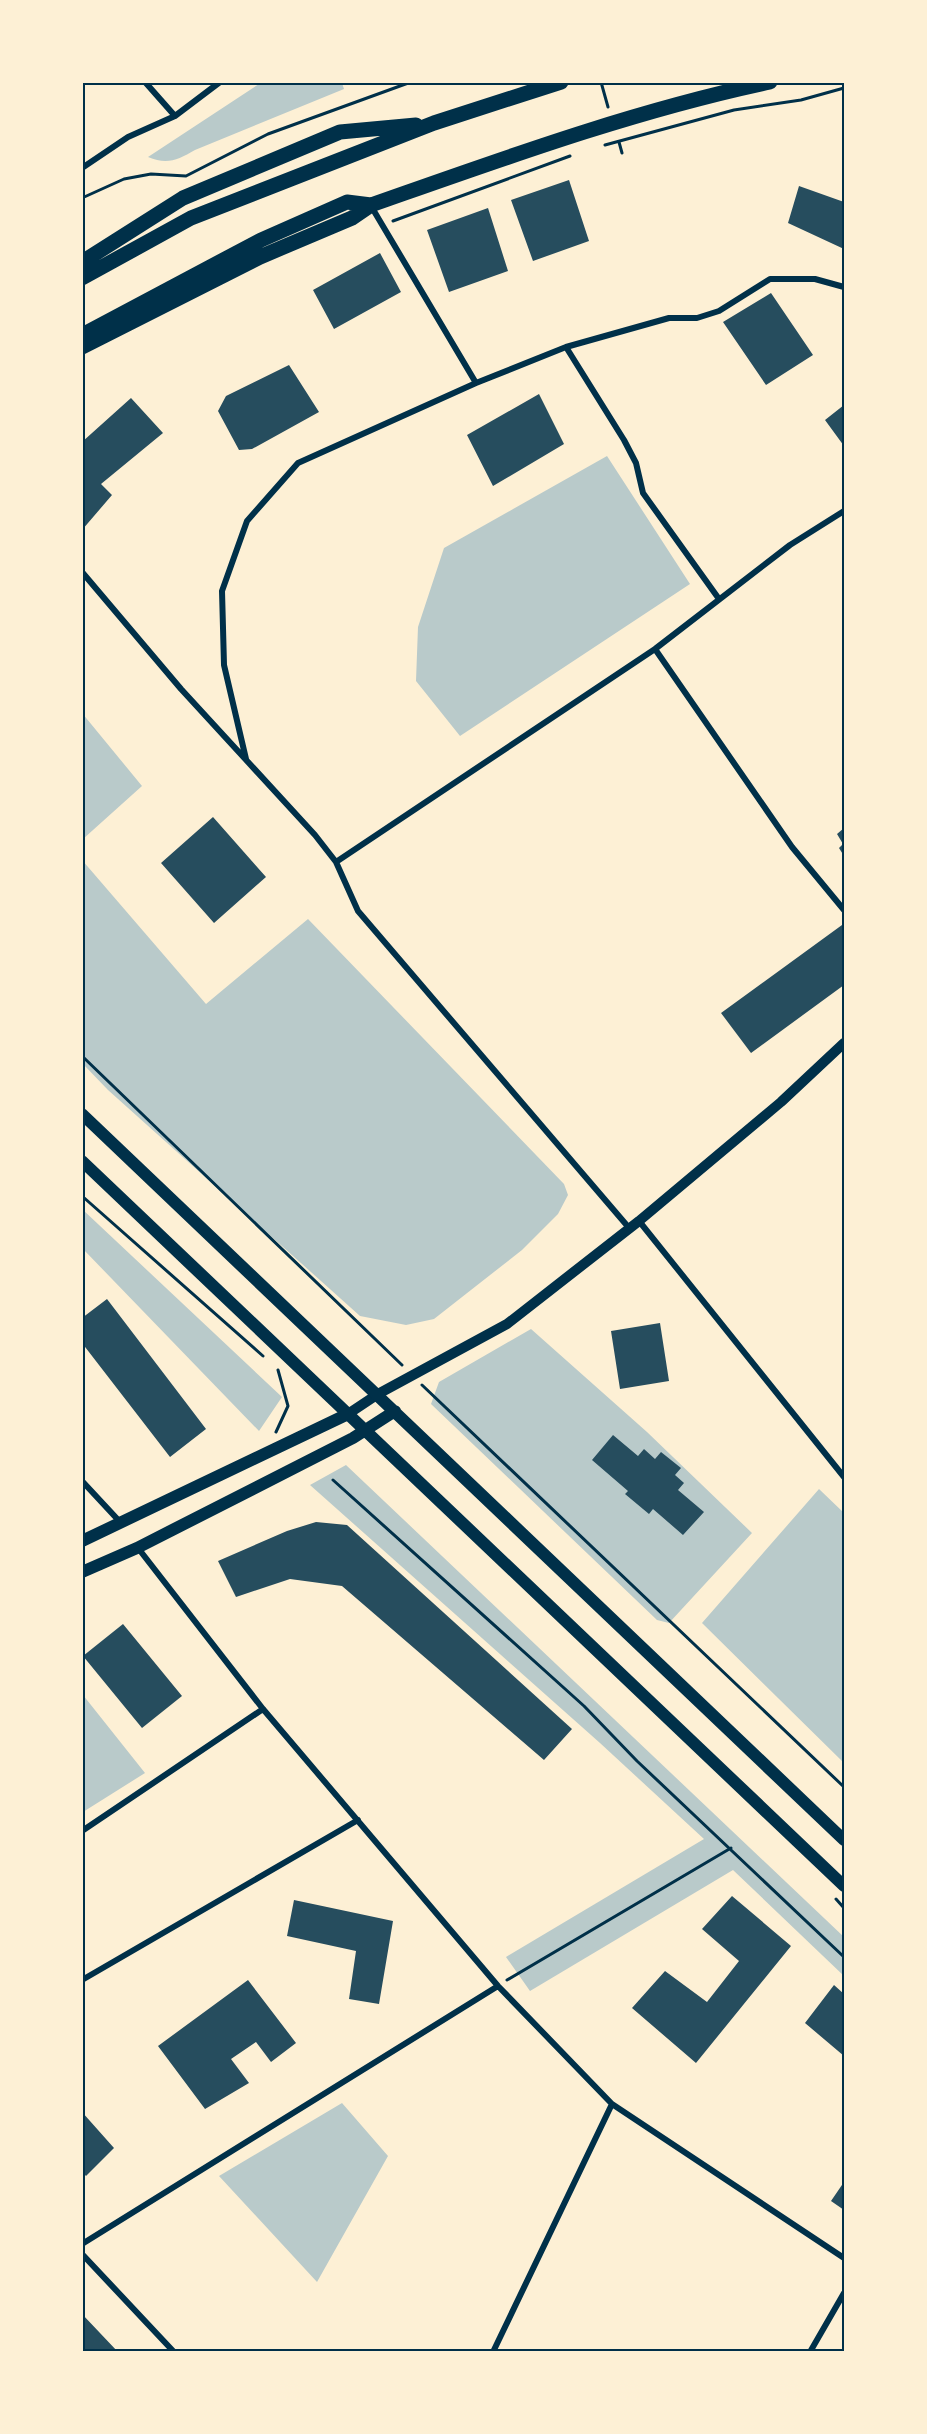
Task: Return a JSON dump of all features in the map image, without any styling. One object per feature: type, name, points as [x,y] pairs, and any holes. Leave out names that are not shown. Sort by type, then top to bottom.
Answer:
[{"type":"highway","points":[[82,278],[191,218],[434,123],[561,82]]},
{"type":"highway","points":[[82,347],[260,257],[352,218],[370,206],[546,143],[723,92],[770,82]]},
{"type":"highway","points":[[82,262],[183,198],[340,132],[434,123]]},
{"type":"highway","points":[[82,335],[261,240],[347,202],[370,206]]},
{"type":"main road","points":[[82,1114],[844,1840]]},
{"type":"main road","points":[[82,1161],[844,1886]]},
{"type":"main road","points":[[82,1572],[137,1548],[365,1431],[395,1411]]},
{"type":"main road","points":[[82,1541],[122,1524],[348,1414]]},
{"type":"street","points":[[145,82],[175,116]]},
{"type":"street","points":[[82,168],[128,137],[175,116],[220,82]]},
{"type":"street","points":[[370,206],[476,383]]},
{"type":"street","points":[[246,759],[224,665],[222,591],[247,521],[298,463],[476,383],[566,347],[669,318],[697,318],[719,311],[770,279],[815,279],[844,287]]},
{"type":"street","points":[[566,347],[624,440],[636,463],[643,493],[719,599]]},
{"type":"street","points":[[336,862],[655,649],[790,545],[844,511]]},
{"type":"street","points":[[82,572],[181,689],[336,862],[358,911],[630,1229]]},
{"type":"street","points":[[655,649],[792,847],[844,910]]},
{"type":"street","points":[[348,1414],[378,1394],[507,1324],[548,1290],[630,1229],[781,1102],[844,1043]]},
{"type":"street","points":[[639,1221],[844,1477]]},
{"type":"street","points":[[82,1481],[122,1524]]},
{"type":"street","points":[[137,1548],[263,1709],[498,1986],[612,2104],[844,2258]]},
{"type":"street","points":[[82,1831],[263,1709]]},
{"type":"street","points":[[82,1980],[358,1820]]},
{"type":"street","points":[[82,2244],[498,1986]]},
{"type":"street","points":[[493,2352],[612,2104]]},
{"type":"street","points":[[82,2254],[174,2352]]},
{"type":"street","points":[[810,2352],[844,2293]]},
{"type":"path","points":[[82,198],[124,179],[151,174],[186,176],[268,134],[411,82]]},
{"type":"path","points":[[599,147],[734,110],[801,100],[844,88]]},
{"type":"path","points":[[382,225],[576,154]]},
{"type":"path","points":[[82,1056],[844,1787]]},
{"type":"path","points":[[333,1480],[575,1698],[637,1761],[844,1957]]},
{"type":"path","points":[[498,1986],[731,1848]]},
{"type":"shaded area","points":[[262,82],[342,83],[344,89],[178,159],[161,161],[148,157]]},
{"type":"shaded area","points":[[607,456],[690,584],[460,736],[416,681],[418,627],[444,548]]},
{"type":"shaded area","points":[[82,713],[142,786],[83,839],[82,839]]},
{"type":"shaded area","points":[[82,860],[206,1004],[308,919],[564,1184],[568,1195],[558,1214],[522,1250],[434,1319],[406,1325],[360,1316],[108,1090],[83,1064]]},
{"type":"shaded area","points":[[82,1209],[282,1397],[259,1431],[83,1249]]},
{"type":"shaded area","points":[[531,1329],[647,1432],[752,1533],[669,1623],[657,1620],[431,1404],[439,1382]]},
{"type":"shaded area","points":[[346,1465],[844,1937],[844,1976],[733,1870],[530,1991],[506,1957],[704,1839],[600,1743],[310,1485]]},
{"type":"shaded area","points":[[819,1489],[844,1513],[844,1763],[702,1623]]},
{"type":"shaded area","points":[[83,1695],[145,1773],[82,1812]]},
{"type":"shaded area","points":[[342,2103],[388,2156],[317,2282],[219,2176]]},
{"type":"building","points":[[569,180],[589,241],[533,261],[511,200]]},
{"type":"building","points":[[799,186],[844,202],[844,249],[788,223]]},
{"type":"building","points":[[488,208],[508,271],[449,292],[427,230]]},
{"type":"building","points":[[380,253],[401,292],[334,329],[313,290]]},
{"type":"building","points":[[771,293],[813,355],[766,385],[723,322]]},
{"type":"building","points":[[289,365],[319,412],[252,449],[239,450],[218,411],[226,396]]},
{"type":"building","points":[[539,394],[564,444],[493,486],[467,435]]},
{"type":"building","points":[[131,398],[163,433],[101,484],[112,495],[82,530],[82,442]]},
{"type":"building","points":[[844,405],[844,446],[825,420]]},
{"type":"building","points":[[213,817],[266,877],[214,923],[161,863]]},
{"type":"building","points":[[844,828],[844,856],[839,848],[843,844],[837,834]]},
{"type":"building","points":[[842,925],[844,928],[844,985],[751,1053],[721,1013]]},
{"type":"building","points":[[107,1299],[206,1429],[170,1457],[82,1343],[82,1318]]},
{"type":"building","points":[[660,1323],[669,1381],[620,1389],[611,1331]]},
{"type":"building","points":[[613,1435],[638,1456],[644,1449],[655,1459],[661,1452],[681,1468],[675,1475],[684,1483],[678,1490],[704,1512],[683,1535],[653,1509],[649,1514],[625,1494],[628,1491],[592,1460]]},
{"type":"building","points":[[316,1522],[347,1525],[572,1729],[544,1760],[342,1586],[290,1579],[236,1597],[218,1561],[287,1531]]},
{"type":"building","points":[[123,1624],[182,1696],[142,1728],[83,1656]]},
{"type":"building","points":[[732,1896],[791,1946],[696,2063],[632,2008],[665,1971],[707,2002],[739,1961],[702,1929]]},
{"type":"building","points":[[294,1900],[393,1921],[379,2004],[349,1999],[356,1951],[287,1936]]},
{"type":"building","points":[[248,1980],[296,2043],[271,2062],[256,2042],[231,2059],[249,2083],[205,2109],[158,2046]]},
{"type":"building","points":[[834,1985],[844,1994],[844,2056],[805,2023]]},
{"type":"building","points":[[82,2112],[114,2148],[86,2176],[82,2172]]},
{"type":"building","points":[[844,2182],[844,2210],[831,2201]]},
{"type":"building","points":[[82,2314],[118,2352],[82,2352]]}]
